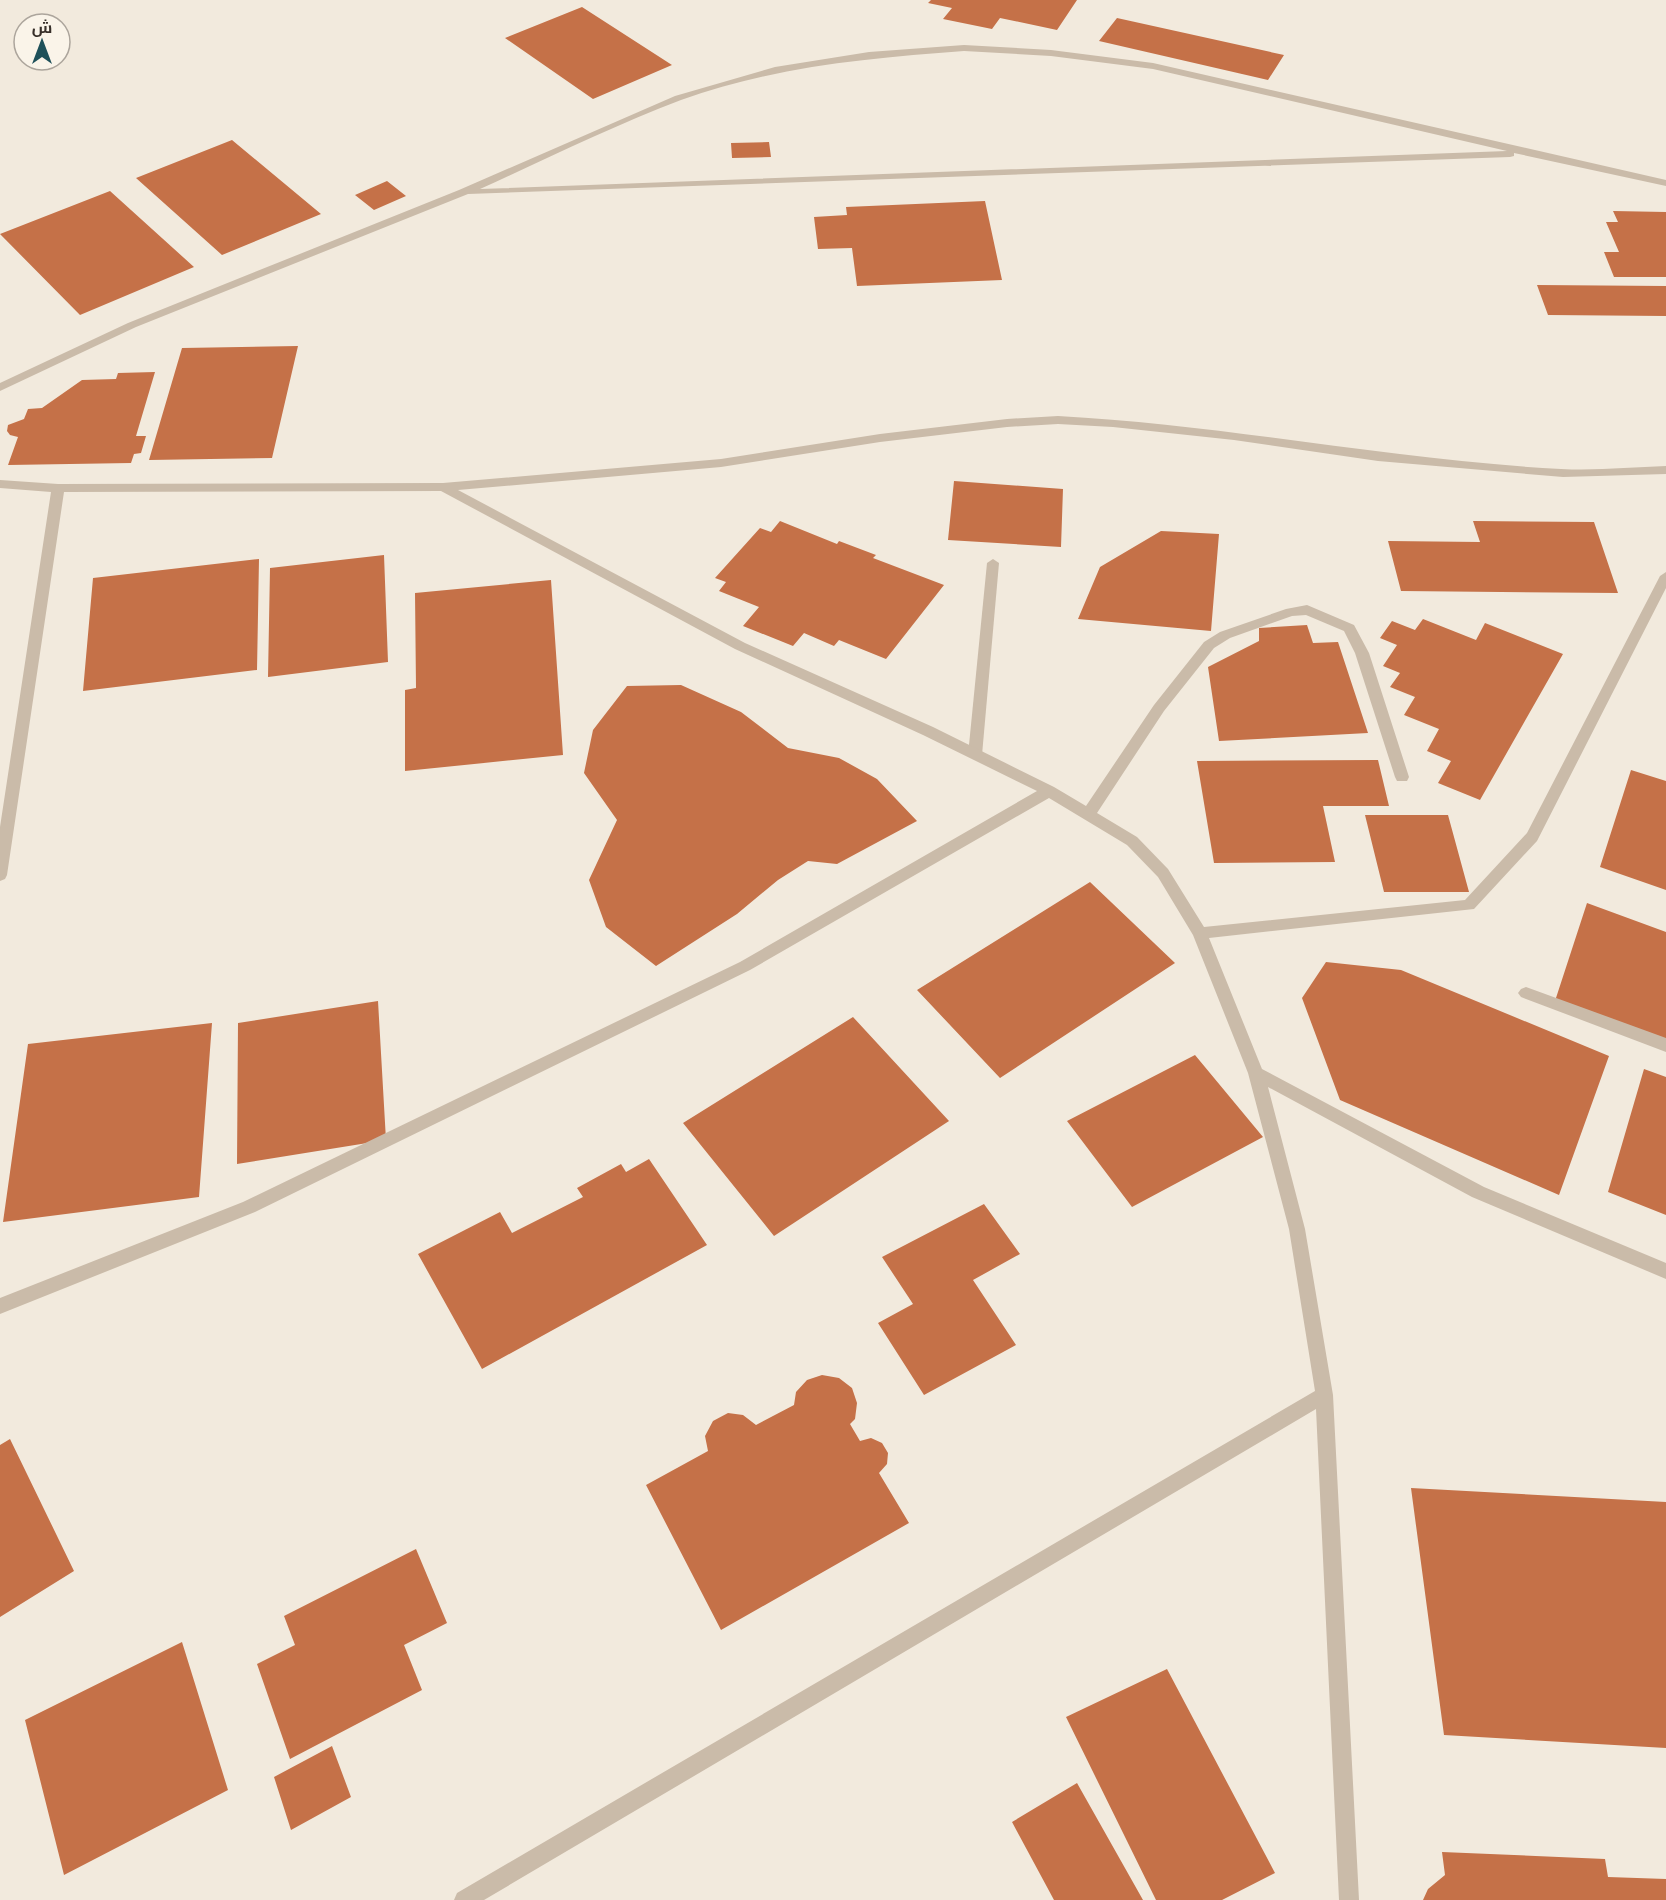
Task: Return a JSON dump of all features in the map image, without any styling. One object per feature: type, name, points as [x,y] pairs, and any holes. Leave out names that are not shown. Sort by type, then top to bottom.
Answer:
[{"type":"street","points":[[0,387],[132,325],[463,192],[678,98],[775,70],[869,55],[964,48],[1051,53],[1153,66],[1666,183]]},
{"type":"street","points":[[463,192],[1529,153]]},
{"type":"street","points":[[0,484],[58,488],[443,487],[721,463],[880,438],[1007,423],[1058,420],[1113,423],[1234,436],[1378,457],[1563,473],[1666,470]]},
{"type":"street","points":[[443,487],[740,646],[975,754],[1049,791],[1132,841],[1163,873],[1200,933],[1256,1073],[1297,1229],[1324,1395],[1349,1900]]},
{"type":"street","points":[[0,874],[58,488]]},
{"type":"street","points":[[975,754],[993,563]]},
{"type":"street","points":[[1200,933],[1469,905],[1532,837],[1666,576]]},
{"type":"street","points":[[1089,813],[1159,708],[1209,645],[1225,635],[1291,612],[1307,610],[1348,628],[1362,653],[1401,777]]},
{"type":"street","points":[[0,1306],[249,1207],[745,966],[1049,791]]},
{"type":"street","points":[[1526,993],[1666,1045]]},
{"type":"street","points":[[1256,1073],[1478,1192],[1666,1271]]},
{"type":"street","points":[[464,1900],[1324,1395]]},
{"type":"building","points":[[931,0],[1077,0],[1057,30],[1000,18],[992,29],[943,19],[952,8],[928,3]]},
{"type":"building","points":[[582,7],[672,65],[593,99],[505,38]]},
{"type":"building","points":[[1117,18],[1284,55],[1268,80],[1099,41]]},
{"type":"building","points":[[232,140],[321,214],[222,255],[136,178]]},
{"type":"building","points":[[769,142],[771,157],[732,158],[731,143]]},
{"type":"building","points":[[387,181],[406,196],[374,210],[355,195]]},
{"type":"building","points":[[110,191],[194,267],[80,315],[0,234]]},
{"type":"building","points":[[985,201],[1002,280],[857,286],[852,248],[818,249],[814,217],[847,215],[846,207]]},
{"type":"building","points":[[1613,211],[1666,212],[1666,277],[1614,277],[1604,252],[1619,252],[1606,222],[1618,222]]},
{"type":"building","points":[[1537,285],[1666,286],[1666,316],[1548,315]]},
{"type":"building","points":[[298,346],[272,458],[149,460],[182,348]]},
{"type":"building","points":[[155,372],[136,436],[146,436],[141,453],[134,454],[131,463],[8,465],[18,437],[10,435],[7,431],[8,425],[24,419],[28,409],[42,408],[82,380],[116,379],[118,373]]},
{"type":"building","points":[[954,481],[1063,489],[1061,547],[948,540]]},
{"type":"building","points":[[780,521],[837,544],[839,541],[876,555],[873,558],[944,585],[886,659],[839,640],[834,646],[804,633],[793,646],[743,626],[759,607],[719,591],[726,582],[715,578],[760,528],[771,532]]},
{"type":"building","points":[[1473,521],[1594,522],[1618,593],[1401,591],[1388,541],[1480,542]]},
{"type":"building","points":[[1161,531],[1219,534],[1211,631],[1078,619],[1100,567]]},
{"type":"building","points":[[384,555],[388,662],[268,677],[270,568]]},
{"type":"building","points":[[259,559],[257,670],[83,691],[93,578]]},
{"type":"building","points":[[551,580],[563,755],[405,771],[405,690],[416,688],[415,593]]},
{"type":"building","points":[[1423,619],[1476,640],[1485,623],[1563,654],[1480,800],[1438,783],[1451,761],[1427,751],[1439,729],[1404,715],[1415,697],[1390,687],[1400,673],[1383,666],[1397,645],[1380,638],[1392,621],[1415,630]]},
{"type":"building","points":[[1307,625],[1313,643],[1338,642],[1368,733],[1219,741],[1208,667],[1259,641],[1259,628]]},
{"type":"building","points":[[681,685],[741,712],[788,748],[839,758],[877,779],[917,821],[837,864],[808,861],[778,880],[737,914],[656,966],[606,927],[589,880],[617,820],[584,773],[593,730],[627,686]]},
{"type":"building","points":[[1378,760],[1389,806],[1323,806],[1335,862],[1214,863],[1197,761]]},
{"type":"building","points":[[1631,770],[1666,781],[1666,890],[1600,867]]},
{"type":"building","points":[[1365,815],[1448,815],[1469,892],[1384,892]]},
{"type":"building","points":[[1090,882],[1175,963],[1000,1078],[917,990]]},
{"type":"building","points":[[1587,903],[1666,932],[1666,1042],[1555,1001]]},
{"type":"building","points":[[1326,962],[1401,970],[1609,1056],[1559,1195],[1340,1100],[1302,998]]},
{"type":"building","points":[[378,1001],[386,1140],[237,1164],[238,1023]]},
{"type":"building","points":[[853,1017],[949,1121],[774,1236],[683,1123]]},
{"type":"building","points":[[212,1023],[199,1197],[3,1222],[28,1044]]},
{"type":"building","points":[[1195,1055],[1263,1137],[1132,1207],[1067,1121]]},
{"type":"building","points":[[1644,1069],[1666,1077],[1666,1215],[1608,1192]]},
{"type":"building","points":[[649,1159],[707,1245],[482,1369],[418,1254],[500,1212],[512,1233],[583,1197],[577,1188],[621,1164],[626,1172]]},
{"type":"building","points":[[984,1204],[1020,1254],[973,1280],[1016,1345],[924,1395],[878,1323],[913,1304],[882,1257]]},
{"type":"building","points":[[822,1375],[839,1378],[852,1388],[857,1403],[855,1419],[850,1424],[860,1441],[871,1438],[882,1443],[888,1453],[887,1464],[879,1473],[909,1523],[721,1630],[646,1485],[708,1451],[705,1436],[713,1421],[728,1413],[743,1415],[756,1425],[794,1405],[796,1392],[807,1380]]},
{"type":"building","points":[[10,1439],[74,1571],[0,1617],[0,1445]]},
{"type":"building","points":[[1411,1488],[1666,1502],[1666,1748],[1444,1735]]},
{"type":"building","points":[[416,1549],[447,1623],[404,1645],[422,1690],[290,1759],[257,1664],[295,1645],[284,1616]]},
{"type":"building","points":[[182,1642],[228,1790],[64,1875],[25,1720]]},
{"type":"building","points":[[1167,1669],[1275,1873],[1222,1900],[1156,1900],[1066,1717]]},
{"type":"building","points":[[332,1746],[351,1797],[291,1830],[274,1777]]},
{"type":"building","points":[[1077,1783],[1143,1900],[1054,1900],[1012,1822]]},
{"type":"building","points":[[1442,1852],[1605,1859],[1608,1877],[1666,1879],[1666,1900],[1423,1900],[1428,1889],[1445,1875]]}]
